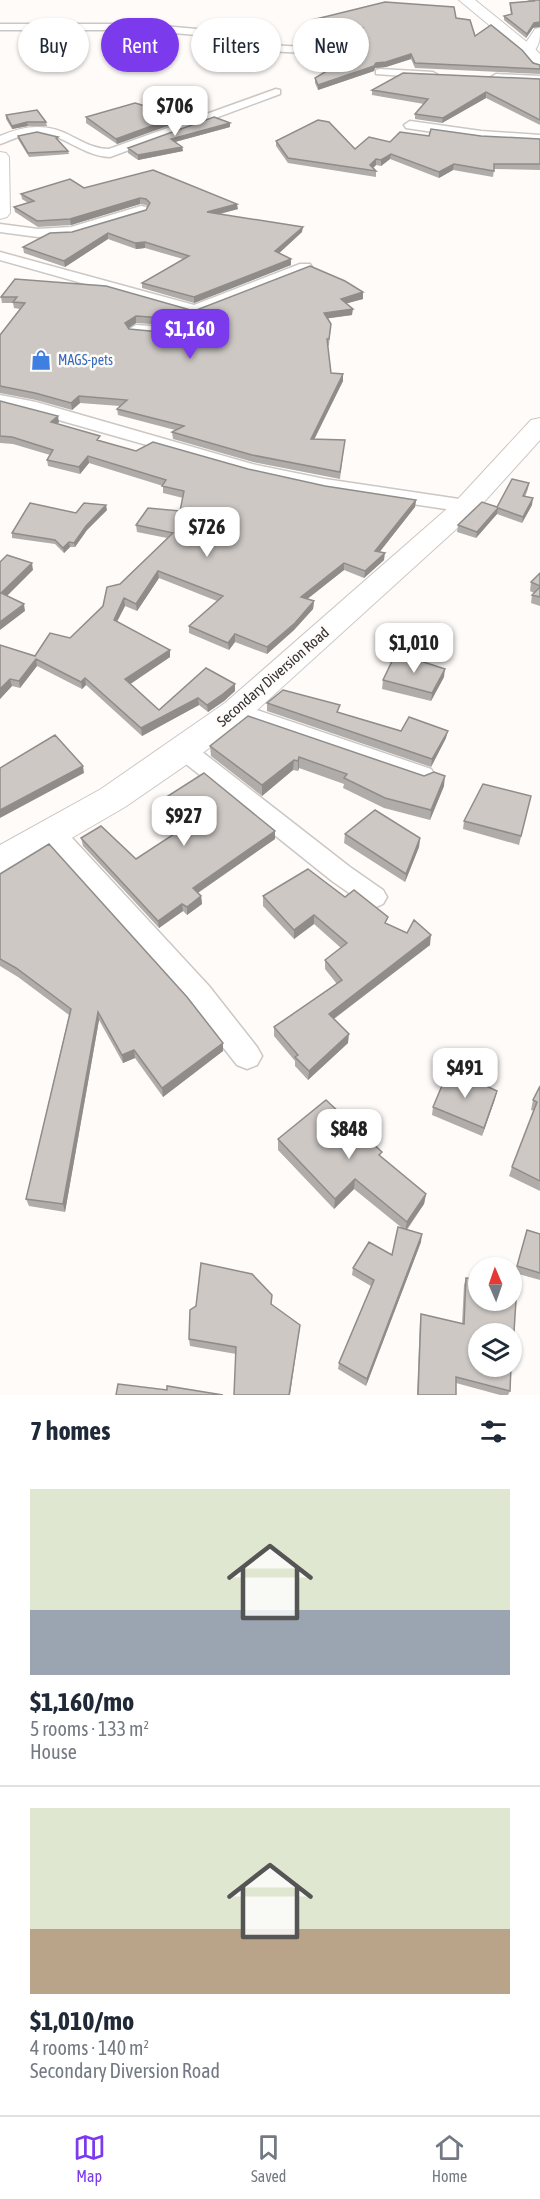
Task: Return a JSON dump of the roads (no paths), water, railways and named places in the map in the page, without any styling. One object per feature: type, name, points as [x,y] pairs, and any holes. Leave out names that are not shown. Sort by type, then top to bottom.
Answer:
[{"type":"main road","points":[[466,0],[528,50],[540,63]]},
{"type":"main road","points":[[0,157],[0,213]]},
{"type":"street","points":[[0,27],[159,28],[255,37],[261,39],[258,45],[261,46],[293,49]]},
{"type":"street","points":[[528,50],[540,33]]},
{"type":"street","points":[[380,72],[442,75]]},
{"type":"street","points":[[482,77],[540,79]]},
{"type":"street","points":[[0,140],[36,129],[48,131],[94,151],[110,153],[276,92]]},
{"type":"street","points":[[410,125],[482,135],[540,139]]},
{"type":"street","points":[[0,228],[38,233],[72,231],[141,210]]},
{"type":"street","points":[[0,256],[195,310],[305,267]]},
{"type":"street","points":[[136,294],[132,313],[139,335],[193,339],[195,310]]},
{"type":"street","points":[[0,400],[41,409],[249,469],[325,485],[466,506]]},
{"type":"street","name":"Secondary Diversion Road","points":[[0,862],[113,798],[184,750],[236,711],[466,506],[540,425]]},
{"type":"street","points":[[236,711],[423,775]]},
{"type":"street","points":[[184,750],[341,874],[374,897]]},
{"type":"street","points":[[52,833],[199,995],[247,1056]]},
{"type":"place","name":"MAGS-pets","points":[[41,360]]}]
